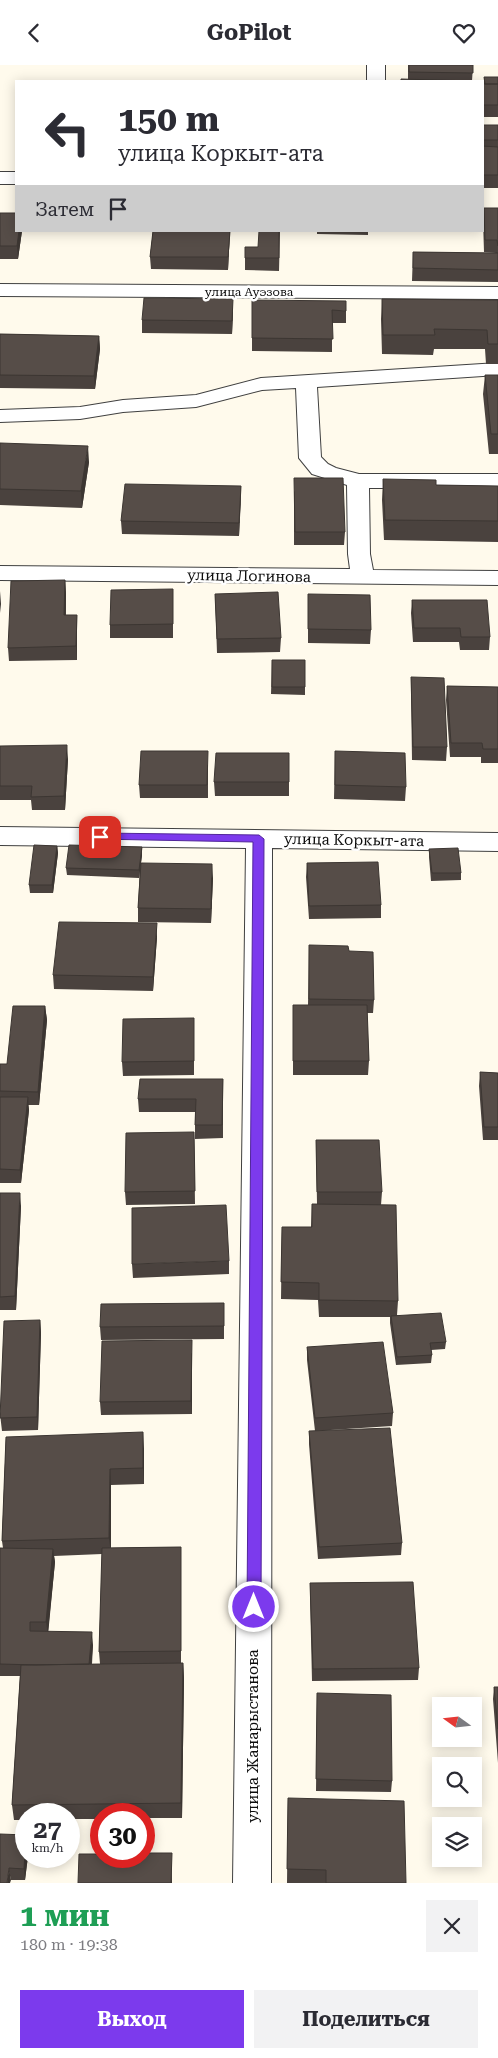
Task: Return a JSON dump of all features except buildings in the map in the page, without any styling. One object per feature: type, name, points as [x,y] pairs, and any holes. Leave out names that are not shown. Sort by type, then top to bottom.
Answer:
[{"type":"street","points":[[376,65],[376,80]]},
{"type":"street","points":[[0,178],[15,178]]},
{"type":"street","name":"улица Ауэзова","points":[[0,290],[498,293]]},
{"type":"street","points":[[0,416],[80,413],[124,405],[196,401],[261,384],[498,369]]},
{"type":"street","points":[[306,382],[310,458],[320,469],[358,481],[498,481]]},
{"type":"street","points":[[358,481],[360,554],[363,578]]},
{"type":"street","name":"улица Логинова","points":[[0,573],[498,578]]},
{"type":"street","name":"улица Коркыт-ата","points":[[0,836],[498,842]]},
{"type":"street","name":"улица Жанарыстанова","points":[[252,1883],[259,839]]},
{"type":"route","points":[[100,837],[259,839],[254,1607]]}]
